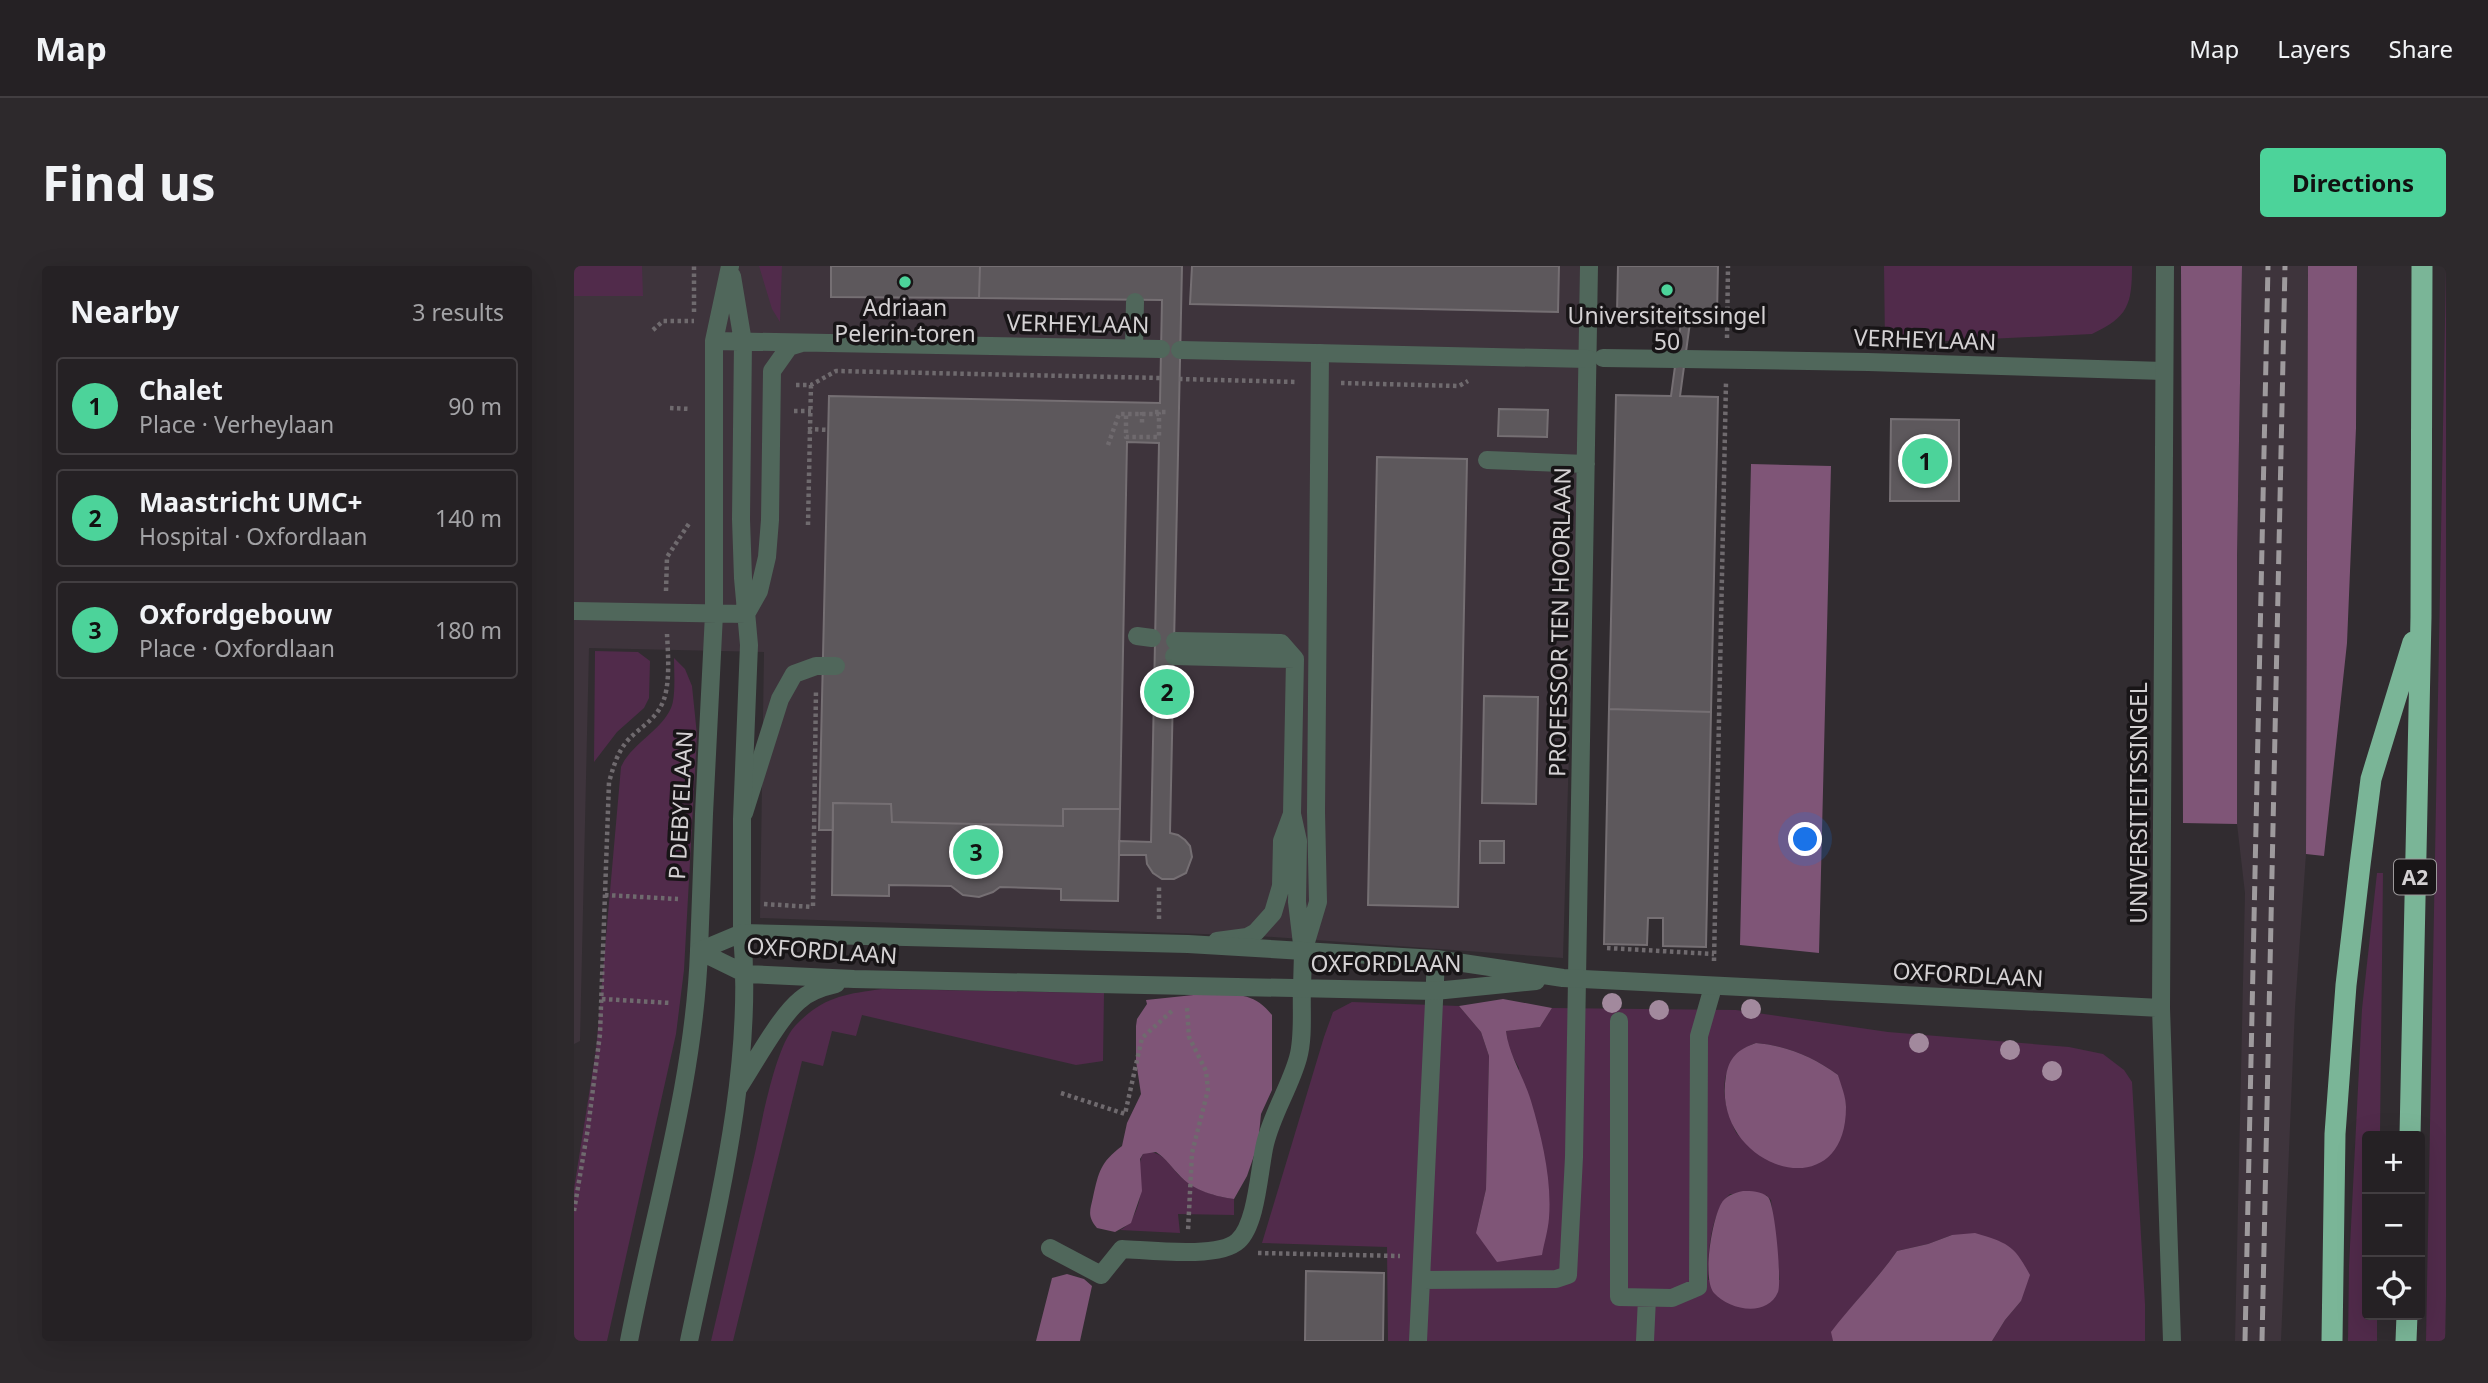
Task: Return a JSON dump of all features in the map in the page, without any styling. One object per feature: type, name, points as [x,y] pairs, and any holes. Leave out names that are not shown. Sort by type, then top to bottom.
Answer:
[{"type":"highway","name":"A2","points":[[2410,1131],[2421,617],[2422,266]]},
{"type":"highway","name":"A2","points":[[2332,1341],[2335,1135],[2346,985],[2360,864],[2371,779],[2421,617]]},
{"type":"highway","points":[[2406,1341],[2407,1320]]},
{"type":"street","name":"P DEBYELAAN","points":[[629,1341],[689,1064],[697,1004],[715,614],[715,341],[730,266]]},
{"type":"street","name":"P DEBYELAAN","points":[[689,1341],[737,1090],[745,1006],[742,820],[749,645],[741,519],[743,342],[730,266]]},
{"type":"street","name":"PROFESSOR TEN HOORLAAN","points":[[1421,1280],[1556,1279],[1567,1275],[1574,1157],[1570,979],[1586,464],[1596,358],[1590,266]]},
{"type":"street","name":"UNIVERSITEITSSINGEL","points":[[2165,266],[2161,1008],[2172,1341]]},
{"type":"street","points":[[1134,348],[1135,302]]},
{"type":"street","name":"VERHEYLAAN","points":[[715,341],[1161,349]]},
{"type":"street","points":[[574,611],[746,614],[759,591],[767,557],[772,371],[789,348],[802,343]]},
{"type":"street","name":"VERHEYLAAN","points":[[1180,349],[2164,371]]},
{"type":"street","points":[[1303,952],[1318,902],[1316,812],[1320,353]]},
{"type":"street","points":[[1487,460],[1586,464]]},
{"type":"street","points":[[1050,1248],[1101,1275],[1122,1249],[1213,1252],[1228,1248],[1238,1241],[1247,1230],[1266,1140],[1299,1055],[1303,952],[1297,902],[1298,841],[1292,814],[1295,659],[1281,643],[1175,648]]},
{"type":"street","points":[[742,820],[780,699],[794,674],[816,666],[836,666]]},
{"type":"street","points":[[1188,944],[1247,937],[1269,919],[1279,897],[1282,841],[1292,814]]},
{"type":"street","name":"OXFORDLAAN","points":[[699,951],[742,933],[1188,944],[1436,959],[1570,979],[2161,1008]]},
{"type":"street","name":"OXFORDLAAN","points":[[699,951],[746,974],[854,979],[1435,991],[1570,979]]},
{"type":"street","points":[[1418,1341],[1436,959]]},
{"type":"street","points":[[737,1090],[790,1010],[801,999],[821,988],[854,979]]},
{"type":"street","points":[[1619,1020],[1619,1297],[1672,1298],[1698,1287],[1699,1036],[1713,987]]},
{"type":"street","points":[[1645,1341],[1647,1297]]},
{"type":"path","points":[[1713,987],[1728,266]]},
{"type":"path","points":[[653,330],[663,321],[694,321]]},
{"type":"path","points":[[1180,379],[1459,386],[1508,357]]},
{"type":"path","points":[[772,384],[811,385],[836,371],[1161,378]]},
{"type":"path","points":[[808,525],[811,385]]},
{"type":"path","points":[[1126,412],[1159,414],[1159,437],[1126,437],[1126,412]]},
{"type":"path","points":[[1126,412],[1106,446],[1119,414],[1142,413],[1169,412]]},
{"type":"path","points":[[810,429],[828,429]]},
{"type":"path","points":[[574,1211],[596,1080],[602,999],[609,782],[621,748],[661,707],[668,663],[666,613]]},
{"type":"path","points":[[813,906],[816,666]]},
{"type":"path","points":[[1159,885],[1158,919],[1169,919]]},
{"type":"path","points":[[606,895],[690,900]]},
{"type":"path","points":[[1607,948],[1714,954]]},
{"type":"path","points":[[1188,986],[1186,1007],[1189,1037],[1206,1071],[1208,1090],[1192,1153],[1188,1251]]},
{"type":"path","points":[[602,999],[683,1003]]},
{"type":"path","points":[[1061,1093],[1125,1114],[1142,1038],[1176,1007],[1186,1007]]},
{"type":"path","points":[[1255,1253],[1422,1256]]},
{"type":"shaded area","points":[[574,266],[1583,266],[1563,958],[1258,936],[760,918],[764,652],[589,648],[580,1041],[574,1044]]},
{"type":"shaded area","points":[[574,266],[642,266],[643,296],[574,296]]},
{"type":"shaded area","points":[[759,266],[782,266],[780,322],[772,309]]},
{"type":"shaded area","points":[[1884,266],[2132,266],[2132,279],[2126,308],[2113,322],[2092,334],[1885,344]]},
{"type":"shaded area","points":[[2181,266],[2242,266],[2237,557],[2237,824],[2183,823]]},
{"type":"shaded area","points":[[2242,266],[2308,266],[2306,854],[2295,1008],[2281,1341],[2235,1341],[2245,893],[2237,824],[2237,557]]},
{"type":"shaded area","points":[[2308,266],[2357,266],[2356,428],[2347,643],[2324,856],[2306,854]]},
{"type":"shaded area","points":[[2446,266],[2446,1296],[2445,1341],[2426,1341]]},
{"type":"shaded area","points":[[1751,464],[1831,466],[1819,953],[1740,945]]},
{"type":"shaded area","points":[[595,651],[638,652],[650,661],[649,698],[644,708],[617,732],[594,762]]},
{"type":"shaded area","points":[[674,658],[685,669],[692,686],[697,735],[684,970],[676,1034],[607,1341],[574,1341],[574,1189],[596,1050],[621,767],[671,708]]},
{"type":"shaded area","points":[[2377,873],[2383,873],[2380,1131],[2362,1131],[2362,1320],[2377,1320],[2377,1341],[2348,1341],[2349,1266],[2362,1009]]},
{"type":"shaded area","points":[[882,989],[1104,993],[1103,1061],[1076,1065],[862,1015],[856,1036],[832,1031],[823,1066],[802,1061],[733,1341],[711,1341],[770,1086],[788,1036],[805,1016],[825,1003],[845,995]]},
{"type":"shaded area","points":[[1233,994],[1249,998],[1257,1001],[1272,1015],[1272,1090],[1261,1114],[1258,1144],[1247,1176],[1234,1199],[1220,1197],[1186,1182],[1156,1152],[1143,1154],[1140,1159],[1142,1191],[1131,1223],[1115,1232],[1097,1228],[1090,1213],[1099,1174],[1109,1157],[1122,1146],[1127,1123],[1141,1094],[1136,1061],[1137,1019],[1147,1004],[1146,1000]]},
{"type":"shaded area","points":[[1503,999],[1552,1008],[1540,1027],[1506,1031],[1539,1130],[1548,1174],[1550,1204],[1542,1255],[1497,1262],[1476,1233],[1486,1189],[1489,1056],[1481,1032],[1459,1006]]},
{"type":"shaded area","points":[[1352,1002],[1459,1006],[1481,1032],[1489,1056],[1486,1189],[1476,1233],[1519,1068],[1509,1050],[1506,1031],[1540,1027],[1552,1008],[1736,1010],[1888,1032],[2069,1047],[2103,1054],[2124,1070],[2132,1082],[2145,1341],[1992,1341],[2021,1301],[1952,1235],[1897,1251],[1832,1332],[1833,1341],[1388,1341],[1387,1247],[1262,1243],[1333,1012]],"holes":[[[1756,1043],[1800,1053],[1838,1075],[1846,1105],[1845,1113],[1803,1167],[1738,1135],[1729,1115],[1724,1093],[1727,1072],[1737,1055]],[[1730,1194],[1766,1195],[1771,1200],[1780,1280],[1708,1280],[1714,1222],[1723,1202]]]},
{"type":"shaded area","points":[[1756,1043],[1800,1053],[1838,1075],[1846,1107],[1840,1140],[1825,1160],[1804,1168],[1780,1165],[1757,1154],[1738,1134],[1727,1108],[1726,1076],[1735,1055]]},
{"type":"shaded area","points":[[1149,1152],[1164,1158],[1183,1179],[1194,1186],[1214,1195],[1234,1199],[1234,1215],[1178,1214],[1180,1233],[1120,1230],[1136,1212],[1141,1193],[1140,1162],[1143,1154]]},
{"type":"shaded area","points":[[1743,1191],[1759,1192],[1768,1197],[1771,1203],[1779,1274],[1778,1292],[1773,1300],[1765,1306],[1748,1309],[1729,1304],[1714,1293],[1709,1275],[1712,1236],[1721,1204],[1733,1194]]},
{"type":"shaded area","points":[[1975,1233],[2009,1247],[2030,1275],[2021,1301],[1992,1341],[1833,1341],[1831,1332],[1897,1251],[1952,1235]]},
{"type":"shaded area","points":[[1067,1274],[1084,1279],[1092,1286],[1080,1341],[1036,1341],[1052,1278]]},
{"type":"building","name":"Adriaan Pelerin-toren","points":[[831,266],[980,266],[979,298],[831,297]]},
{"type":"building","points":[[980,266],[1182,266],[1170,833],[1185,840],[1190,846],[1192,857],[1186,873],[1174,879],[1162,879],[1153,873],[1147,864],[1146,855],[1119,855],[1119,841],[1151,842],[1159,443],[1127,442],[1120,809],[1063,809],[1063,826],[892,822],[891,804],[833,803],[833,830],[819,830],[829,396],[1160,403],[1162,300],[979,298]]},
{"type":"building","points":[[1192,266],[1559,266],[1558,312],[1190,304]]},
{"type":"building","name":"Universiteitssingel 50","points":[[1618,266],[1718,266],[1717,315],[1617,313]]},
{"type":"building","points":[[1682,315],[1691,315],[1680,396],[1718,397],[1711,712],[1609,709],[1616,395],[1671,396]]},
{"type":"building","points":[[1499,409],[1548,410],[1547,437],[1498,436]]},
{"type":"building","points":[[1891,419],[1959,420],[1959,501],[1890,501]]},
{"type":"building","points":[[1377,457],[1467,459],[1458,907],[1368,905]]},
{"type":"building","points":[[1484,696],[1538,697],[1536,804],[1482,803]]},
{"type":"building","points":[[1609,709],[1711,712],[1706,947],[1663,946],[1663,918],[1648,918],[1647,945],[1604,944]]},
{"type":"building","points":[[833,803],[891,804],[892,822],[1063,826],[1063,809],[1120,809],[1118,901],[1061,900],[1061,889],[1000,887],[979,897],[963,895],[951,886],[889,885],[889,896],[832,895]]},
{"type":"building","points":[[1480,841],[1504,841],[1504,863],[1480,863]]},
{"type":"building","points":[[1306,1271],[1384,1273],[1383,1341],[1305,1341]]},
{"type":"railway","points":[[2245,1341],[2268,266]]},
{"type":"railway","points":[[2262,1341],[2285,266]]},
{"type":"place","name":"Adriaan Pelerin-toren","points":[[905,282]]},
{"type":"place","name":"Universiteitssingel 50","points":[[1667,290]]},
{"type":"place","name":"Chalet","points":[[1925,461]]},
{"type":"place","name":"Maastricht UMC+","points":[[1167,692]]},
{"type":"place","name":"Oxfordgebouw","points":[[976,852]]}]
